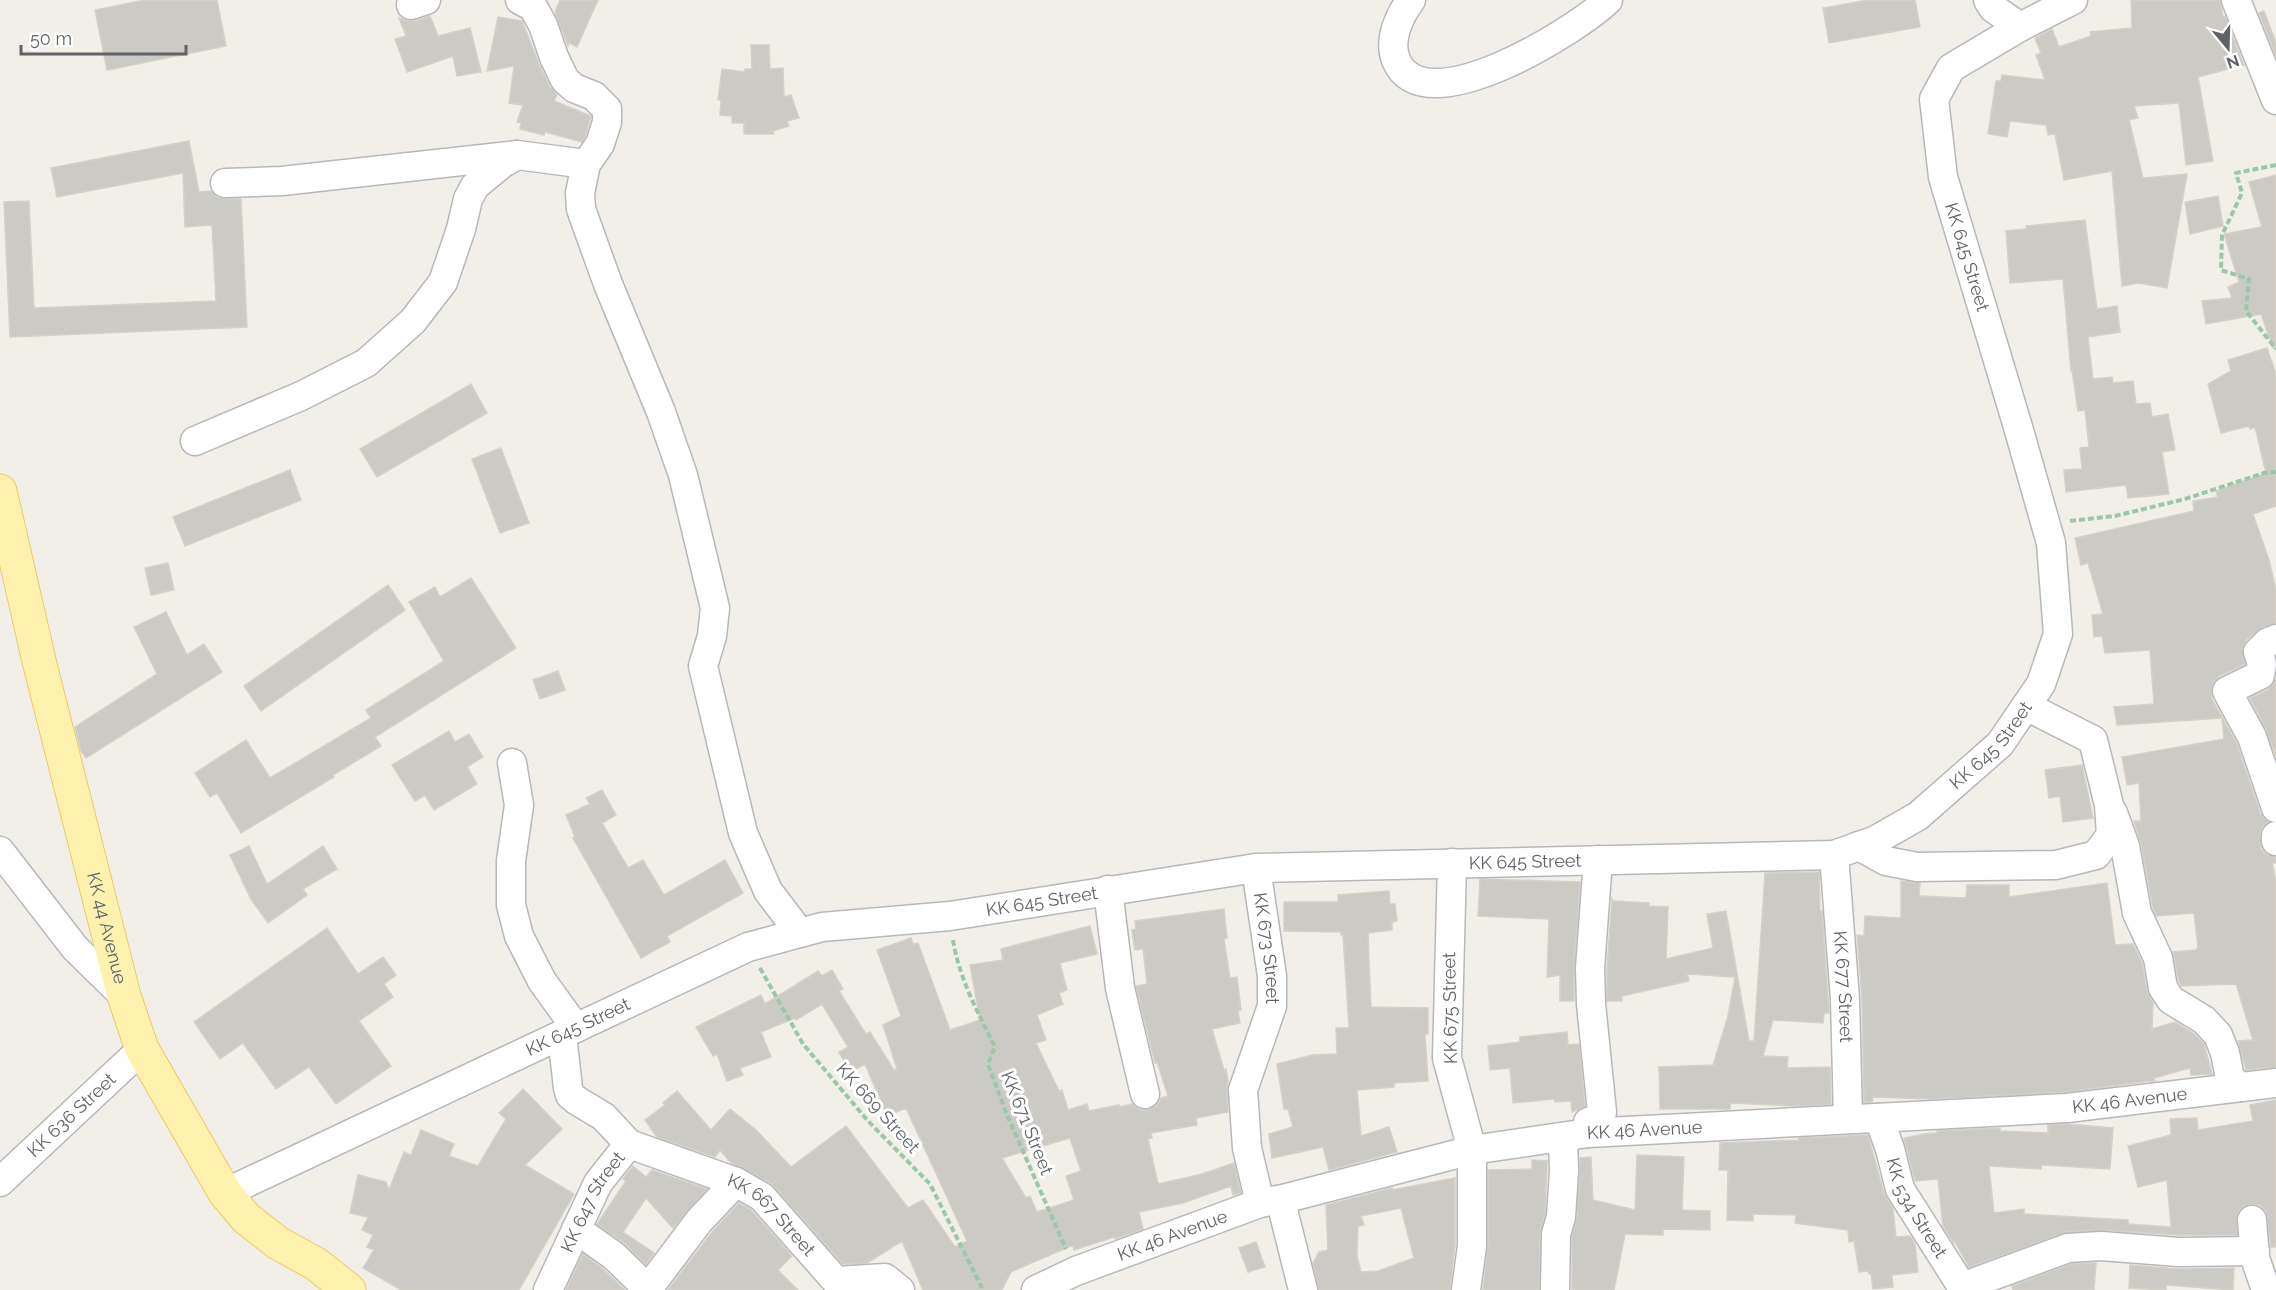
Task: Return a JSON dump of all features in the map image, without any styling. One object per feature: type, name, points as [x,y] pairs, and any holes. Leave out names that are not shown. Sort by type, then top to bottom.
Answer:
[{"type":"main road","name":"KK 44 Avenue","points":[[0,491],[40,665],[124,996],[142,1049],[225,1193],[246,1218],[278,1244],[316,1264],[349,1290]]},
{"type":"street","points":[[1411,0],[1394,32],[1394,54],[1399,69],[1419,82],[1442,84],[1473,77],[1513,62],[1596,12],[1608,0]]},
{"type":"street","points":[[1988,0],[1993,8],[2020,27]]},
{"type":"street","name":"KK 645 Street","points":[[225,1193],[748,947],[822,927],[950,916],[1256,868],[1598,860],[1846,850],[1876,840],[1918,816],[2000,744],[2041,684],[2058,634],[2051,543],[1942,177],[1934,99],[1952,68],[2020,27],[2073,0]]},
{"type":"street","points":[[2236,0],[2276,100]]},
{"type":"street","points":[[528,2],[543,25],[565,80],[574,88],[594,96],[607,109],[607,122],[600,144],[586,164],[580,194],[581,209],[608,284],[661,412],[683,475],[716,608],[712,636],[703,666],[744,833],[768,891],[800,933]]},
{"type":"street","points":[[225,183],[282,181],[517,155],[586,164]]},
{"type":"street","points":[[195,441],[301,396],[366,363],[382,349],[413,321],[443,282],[461,230],[468,199],[475,186],[503,163],[517,155]]},
{"type":"street","points":[[2276,639],[2268,642],[2258,652],[2262,664],[2260,675],[2227,691],[2252,737],[2276,808]]},
{"type":"street","points":[[2026,706],[2093,740],[2109,805],[2125,846],[2137,913],[2160,963],[2163,988],[2171,1000],[2204,1020],[2218,1035],[2225,1053],[2230,1078],[2241,1088]]},
{"type":"street","points":[[512,763],[519,805],[511,861],[511,905],[519,936],[569,1031]]},
{"type":"street","points":[[1846,850],[1917,867],[2056,865],[2096,855],[2110,836],[2109,805]]},
{"type":"street","points":[[2276,836],[2276,841]]},
{"type":"street","name":"KK 677 Street","points":[[1846,850],[1845,999],[1848,1118]]},
{"type":"street","points":[[0,851],[75,948],[124,996]]},
{"type":"street","points":[[1555,1290],[1556,1234],[1561,1217],[1564,1171],[1576,1136],[1588,1122],[1596,1119],[1602,1112],[1591,1004],[1590,968],[1598,860]]},
{"type":"street","name":"KK 675 Street","points":[[1452,863],[1447,1058],[1472,1150],[1472,1246],[1466,1290]]},
{"type":"street","name":"KK 673 Street","points":[[1256,868],[1272,976],[1272,1006],[1243,1090],[1247,1148],[1271,1201],[1284,1214],[1304,1290]]},
{"type":"street","points":[[1108,890],[1120,988],[1145,1094]]},
{"type":"street","name":"KK 647 Street","points":[[548,1290],[598,1183],[629,1144],[604,1117],[570,1095],[568,1088],[569,1031]]},
{"type":"street","name":"KK 636 Street","points":[[0,1182],[142,1049]]},
{"type":"street","name":"KK 46 Avenue","points":[[1036,1290],[1076,1271],[1271,1201],[1472,1150],[1576,1136],[1848,1118],[1879,1119],[2067,1108],[2276,1083]]},
{"type":"street","name":"KK 534 Street","points":[[1879,1119],[1890,1149],[1900,1189],[1963,1289]]},
{"type":"street","name":"KK 667 Street","points":[[629,1144],[736,1182],[762,1197],[836,1281],[885,1278],[900,1290]]},
{"type":"street","points":[[576,1229],[614,1256],[648,1290],[699,1221],[736,1182]]},
{"type":"street","points":[[2252,1220],[2255,1251],[2265,1287],[2269,1290]]},
{"type":"street","points":[[1963,1289],[2068,1248],[2101,1246],[2179,1252],[2255,1251]]},
{"type":"path","points":[[2276,165],[2235,173],[2242,193],[2222,235],[2221,270],[2249,279],[2246,311],[2276,349]]},
{"type":"path","points":[[2045,523],[2115,516],[2185,499],[2264,473],[2276,472]]},
{"type":"path","name":"KK 671 Street","points":[[950,916],[955,954],[969,994],[995,1047],[988,1064],[1007,1115],[1076,1271]]},
{"type":"path","name":"KK 669 Street","points":[[748,947],[803,1044],[868,1120],[930,1184],[983,1290]]},
{"type":"building","points":[[145,0],[217,0],[226,46],[107,70],[95,10]]},
{"type":"building","points":[[560,0],[598,0],[577,47],[569,43],[568,46],[555,12]]},
{"type":"building","points":[[1868,0],[1915,0],[1920,27],[1829,43],[1823,8]]},
{"type":"building","points":[[2131,0],[2220,0],[2223,17],[2225,16],[2244,65],[2198,77],[2213,161],[2186,165],[2179,103],[2134,106],[2138,118],[2129,120],[2143,178],[2187,174],[2167,288],[2138,283],[2122,286],[2112,171],[2064,180],[2055,134],[2048,135],[2046,125],[2010,121],[2007,137],[1988,134],[1996,81],[2001,81],[2002,75],[2045,80],[2036,55],[2041,53],[2035,38],[2052,29],[2059,47],[2091,36],[2090,32],[2132,28]]},
{"type":"building","points":[[2264,11],[2276,43],[2276,56],[2259,13]]},
{"type":"building","points":[[430,16],[438,36],[470,28],[481,72],[457,76],[453,56],[407,72],[395,39],[406,36],[399,18],[416,21]]},
{"type":"building","points":[[498,17],[522,21],[539,64],[550,87],[557,95],[554,101],[591,116],[582,142],[545,132],[544,135],[520,129],[521,123],[517,122],[523,105],[509,103],[514,66],[487,71]]},
{"type":"building","points":[[751,45],[769,45],[770,69],[783,68],[784,97],[791,95],[799,118],[787,121],[789,126],[773,131],[774,134],[744,134],[744,123],[732,123],[732,116],[720,115],[721,100],[718,100],[722,69],[745,72],[745,69],[752,69]]},
{"type":"building","points":[[189,141],[199,192],[211,191],[217,197],[241,199],[247,327],[10,337],[4,202],[29,201],[34,308],[216,301],[212,225],[185,227],[183,173],[57,197],[51,168]]},
{"type":"building","points":[[2276,175],[2276,348],[2273,348],[2261,314],[2206,324],[2202,301],[2232,298],[2228,287],[2239,282],[2224,234],[2262,227],[2249,182]]},
{"type":"building","points":[[2218,196],[2223,226],[2190,234],[2185,202]]},
{"type":"building","points":[[2085,220],[2097,309],[2117,306],[2120,332],[2088,337],[2093,379],[2112,377],[2113,383],[2133,381],[2136,404],[2150,403],[2152,417],[2168,414],[2175,450],[2162,452],[2169,494],[2128,498],[2126,485],[2066,492],[2064,470],[2082,469],[2080,448],[2089,447],[2085,410],[2078,411],[2071,371],[2063,279],[2010,283],[2006,231],[2026,229],[2026,226]]},
{"type":"building","points":[[2267,348],[2276,374],[2276,506],[2253,514],[2269,560],[2276,590],[2276,623],[2262,627],[2246,640],[2242,649],[2245,664],[2219,676],[2213,682],[2211,691],[2212,699],[2237,744],[2260,813],[2268,822],[2262,827],[2261,849],[2267,855],[2276,857],[2276,863],[2272,863],[2276,881],[2276,1067],[2246,1070],[2238,1041],[2253,1040],[2236,984],[2181,986],[2179,982],[2173,952],[2196,950],[2198,947],[2194,913],[2156,916],[2141,843],[2134,821],[2141,821],[2139,783],[2127,785],[2122,757],[2224,739],[2222,718],[2117,725],[2114,707],[2154,704],[2150,650],[2105,653],[2102,636],[2094,637],[2092,615],[2103,614],[2088,563],[2081,565],[2075,538],[2194,511],[2193,501],[2218,497],[2216,491],[2266,473],[2255,427],[2250,429],[2249,426],[2221,433],[2208,384],[2231,371],[2228,360]]},
{"type":"building","points":[[471,384],[487,413],[377,477],[360,449]]},
{"type":"building","points":[[501,448],[529,523],[500,533],[472,459]]},
{"type":"building","points":[[290,470],[301,500],[185,546],[173,517]]},
{"type":"building","points":[[168,563],[174,590],[151,595],[145,568]]},
{"type":"building","points":[[471,578],[516,648],[375,737],[381,746],[241,833],[217,793],[210,797],[195,773],[246,740],[270,778],[371,718],[366,710],[444,661],[409,602],[435,587],[440,597]]},
{"type":"building","points":[[388,585],[405,610],[261,711],[244,686]]},
{"type":"building","points":[[166,612],[187,655],[204,644],[222,672],[86,758],[81,751],[75,727],[157,674],[134,627]]},
{"type":"building","points":[[558,671],[565,690],[540,699],[533,680]]},
{"type":"building","points":[[2276,679],[2276,756],[2266,729],[2250,698],[2268,690]]},
{"type":"building","points":[[449,731],[455,742],[469,734],[483,757],[467,767],[477,784],[434,810],[425,795],[415,801],[392,765]]},
{"type":"building","points":[[2082,765],[2093,818],[2063,822],[2060,796],[2049,798],[2045,770]]},
{"type":"building","points":[[602,790],[616,815],[602,823],[628,868],[643,860],[664,895],[725,860],[743,893],[667,936],[670,942],[641,958],[573,838],[575,837],[566,815],[590,804],[586,798]]},
{"type":"building","points":[[249,846],[267,884],[323,846],[337,869],[303,889],[307,895],[268,923],[251,899],[230,855]]},
{"type":"building","points":[[1819,872],[1829,1013],[1824,1013],[1823,1023],[1773,1020],[1763,1056],[1788,1057],[1787,1068],[1830,1067],[1831,1104],[1795,1106],[1730,1103],[1730,1109],[1660,1109],[1659,1067],[1713,1065],[1728,1016],[1735,977],[1687,974],[1689,981],[1622,996],[1622,1001],[1607,1001],[1612,899],[1613,901],[1649,903],[1649,906],[1668,907],[1666,959],[1713,948],[1707,914],[1726,911],[1749,1041],[1754,1041],[1765,873]]},
{"type":"building","points":[[1480,879],[1580,882],[1574,1001],[1560,1001],[1560,975],[1547,977],[1549,919],[1478,916]]},
{"type":"building","points":[[1901,881],[1920,883],[1919,896],[1966,898],[1967,885],[2009,885],[2009,897],[2107,883],[2115,945],[2133,944],[2142,963],[2147,991],[2153,1003],[2152,1029],[2175,1022],[2193,1033],[2204,1044],[2212,1074],[2191,1075],[2190,1068],[2154,1078],[2155,1081],[2066,1092],[1931,1099],[1873,1097],[1872,1102],[1864,1102],[1862,999],[1857,935],[1864,936],[1865,916],[1901,918]]},
{"type":"building","points":[[1389,891],[1390,904],[1395,904],[1397,921],[1392,922],[1392,930],[1368,933],[1371,1007],[1428,1008],[1428,1034],[1425,1034],[1428,1081],[1394,1083],[1394,1087],[1357,1090],[1361,1136],[1389,1127],[1397,1152],[1329,1170],[1323,1147],[1272,1158],[1269,1134],[1293,1127],[1288,1109],[1284,1109],[1277,1064],[1312,1055],[1337,1054],[1336,1028],[1349,1028],[1343,935],[1341,932],[1284,931],[1284,902],[1338,902],[1338,895]]},
{"type":"building","points":[[1224,909],[1227,938],[1224,939],[1230,978],[1237,977],[1241,1010],[1238,1011],[1240,1023],[1212,1029],[1224,1070],[1226,1069],[1228,1112],[1196,1118],[1197,1125],[1151,1133],[1152,1138],[1148,1139],[1158,1184],[1202,1174],[1234,1163],[1241,1193],[1233,1195],[1231,1186],[1183,1203],[1139,1212],[1143,1229],[1074,1250],[1073,1245],[1011,1272],[1002,1290],[923,1290],[902,1241],[867,1263],[843,1264],[771,1183],[731,1163],[720,1150],[715,1157],[657,1137],[645,1120],[665,1105],[663,1103],[677,1091],[711,1130],[730,1109],[756,1130],[791,1167],[846,1126],[908,1208],[923,1200],[955,1247],[967,1241],[906,1108],[887,1116],[865,1064],[850,1072],[839,1052],[848,1047],[822,1004],[796,1020],[795,1018],[761,1032],[771,1057],[740,1068],[743,1075],[727,1081],[717,1054],[713,1056],[696,1027],[761,995],[765,1004],[818,971],[822,976],[832,970],[843,989],[839,991],[866,1034],[870,1032],[894,1070],[897,1069],[883,1025],[901,1016],[877,950],[911,938],[913,944],[918,943],[950,1030],[980,1020],[970,965],[1003,960],[1001,949],[1090,926],[1097,954],[1060,963],[1067,990],[1059,993],[1063,1004],[1037,1015],[1046,1040],[1036,1043],[1059,1091],[1062,1090],[1068,1110],[1087,1104],[1089,1111],[1132,1104],[1140,1110],[1148,1110],[1157,1106],[1161,1098],[1168,1096],[1157,1062],[1155,1063],[1136,986],[1147,984],[1143,949],[1135,950],[1132,930],[1136,929],[1135,921]],"holes":[[[1070,1138],[1081,1171],[1066,1176],[1074,1200],[1037,1212],[1030,1196],[1026,1198],[1002,1158]]]},
{"type":"building","points":[[327,928],[358,974],[383,957],[396,975],[384,984],[393,997],[359,1021],[391,1066],[336,1104],[309,1067],[276,1089],[243,1043],[220,1059],[194,1022]]},
{"type":"building","points":[[1567,1032],[1568,1045],[1579,1044],[1585,1106],[1572,1112],[1571,1101],[1555,1102],[1554,1099],[1513,1103],[1510,1068],[1490,1070],[1488,1046],[1520,1042],[1520,1037]]},
{"type":"building","points":[[523,1089],[562,1129],[525,1165],[574,1194],[519,1290],[401,1290],[363,1268],[374,1250],[367,1247],[373,1235],[362,1230],[368,1217],[350,1213],[358,1175],[386,1182],[389,1190],[404,1152],[411,1155],[421,1130],[454,1144],[449,1156],[478,1166],[506,1119],[499,1113]]},
{"type":"building","points":[[2276,1100],[2276,1247],[2271,1247],[2266,1211],[2260,1205],[2251,1204],[2243,1206],[2237,1213],[2237,1235],[2180,1235],[2102,1230],[2067,1232],[1969,1267],[1943,1226],[1938,1179],[1915,1181],[1904,1138],[1937,1133],[1937,1131],[2000,1128],[2000,1131],[2048,1133],[2048,1125],[2068,1124],[2113,1128],[2110,1169],[2042,1165],[2041,1169],[1989,1166],[1994,1213],[2024,1209],[2024,1214],[2128,1220],[2128,1224],[2171,1227],[2167,1180],[2138,1187],[2128,1146],[2171,1135],[2170,1119],[2197,1118],[2198,1130],[2253,1121],[2250,1105]]},
{"type":"building","points":[[1868,1135],[1884,1193],[1893,1209],[1896,1237],[1910,1236],[1915,1244],[1918,1272],[1892,1275],[1893,1287],[1873,1289],[1871,1274],[1868,1271],[1859,1272],[1854,1241],[1849,1242],[1848,1230],[1795,1223],[1796,1215],[1753,1214],[1753,1221],[1727,1220],[1728,1170],[1719,1170],[1720,1143]]},
{"type":"building","points":[[1637,1155],[1684,1157],[1682,1210],[1710,1211],[1710,1230],[1663,1229],[1663,1235],[1625,1234],[1614,1290],[1572,1290],[1572,1237],[1577,1218],[1580,1158],[1591,1157],[1593,1200],[1635,1210]]},
{"type":"building","points":[[1532,1160],[1547,1161],[1545,1214],[1540,1233],[1539,1290],[1483,1290],[1488,1246],[1488,1170],[1532,1169]]},
{"type":"building","points":[[633,1166],[646,1177],[652,1170],[707,1189],[673,1228],[646,1198],[623,1232],[654,1253],[646,1264],[624,1243],[597,1224],[626,1181],[623,1179]]},
{"type":"building","points":[[1455,1178],[1455,1245],[1450,1290],[1319,1290],[1313,1263],[1319,1252],[1328,1250],[1326,1205],[1392,1188],[1392,1190]],"holes":[[[1401,1208],[1414,1258],[1378,1271],[1361,1272],[1357,1256],[1358,1226],[1364,1225],[1361,1216]]]},
{"type":"building","points":[[739,1203],[751,1210],[792,1256],[778,1270],[798,1290],[668,1290],[712,1232]]},
{"type":"building","points":[[1256,1242],[1265,1267],[1248,1272],[1239,1248]]},
{"type":"building","points":[[583,1254],[603,1269],[625,1290],[566,1290]]},
{"type":"building","points":[[2096,1263],[2094,1290],[2013,1290],[2012,1286],[2071,1264]]},
{"type":"building","points":[[2130,1265],[2179,1269],[2234,1268],[2233,1290],[2166,1285],[2166,1290],[2129,1288]]}]
